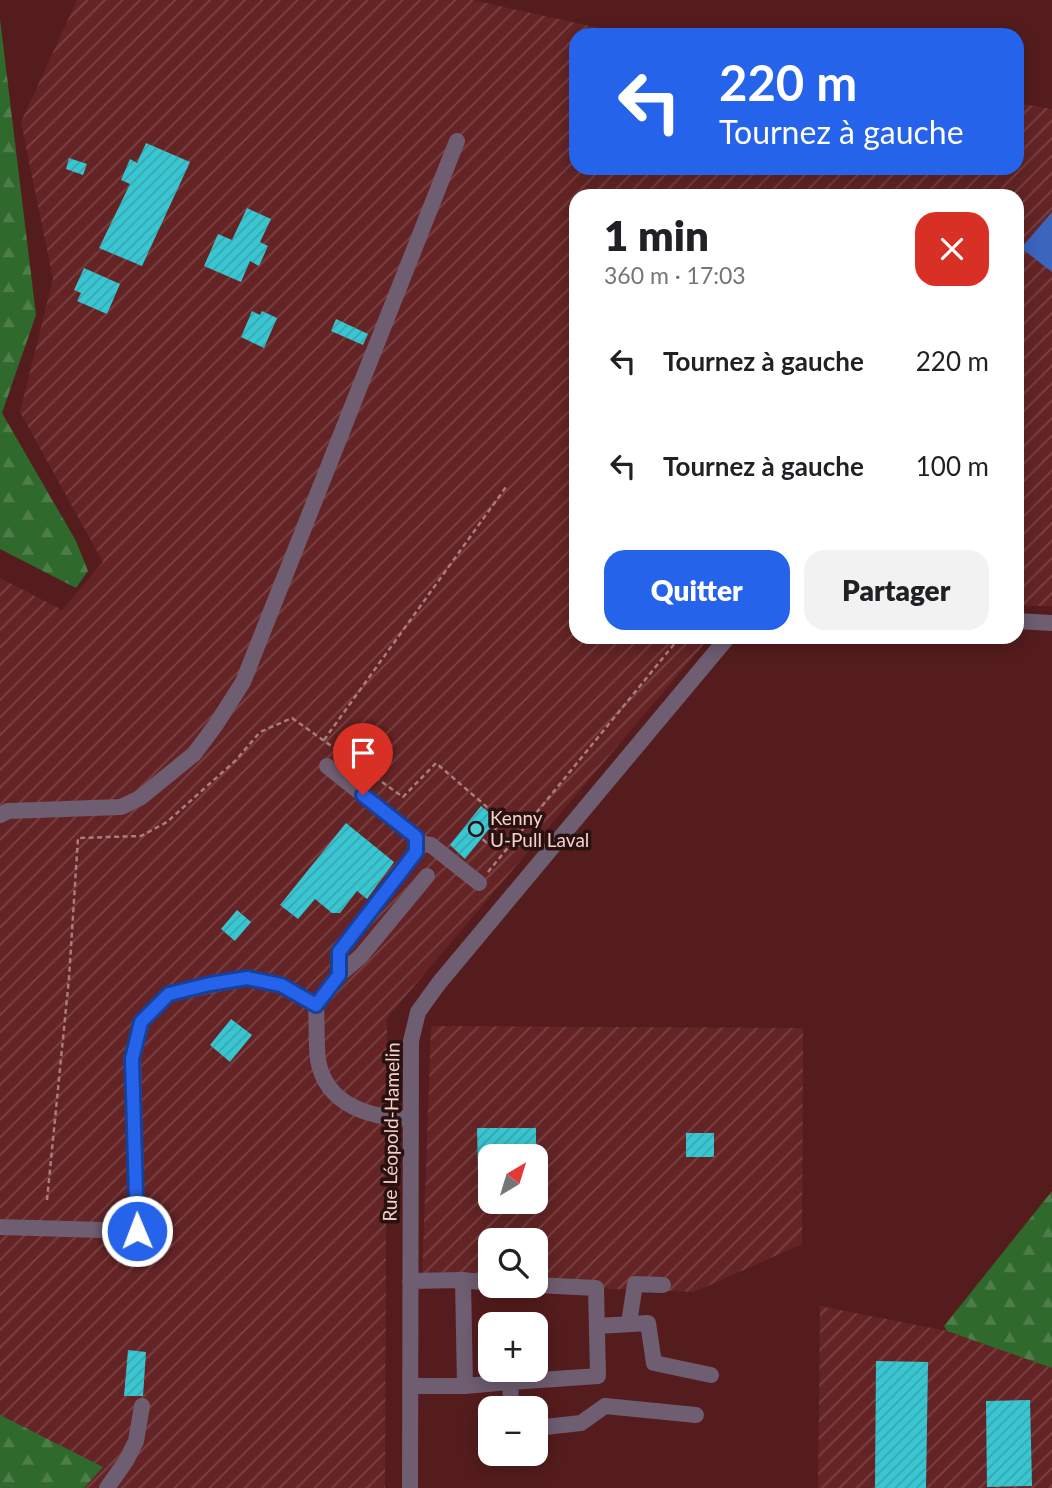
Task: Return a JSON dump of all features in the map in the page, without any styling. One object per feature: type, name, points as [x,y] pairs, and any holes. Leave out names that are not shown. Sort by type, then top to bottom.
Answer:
[{"type":"street","points":[[0,815],[8,811],[121,807],[140,798],[194,754],[215,726],[243,682],[457,141]]},
{"type":"street","points":[[1024,621],[1052,623]]},
{"type":"street","name":"Rue Léopold-Hamelin","points":[[410,1488],[411,1041],[418,1012],[439,983],[722,644]]},
{"type":"street","points":[[327,766],[416,837],[418,843],[416,852],[339,952],[339,975]]},
{"type":"street","points":[[418,843],[431,845],[479,883]]},
{"type":"street","points":[[411,1119],[380,1118],[344,1102],[332,1091],[318,1059],[316,1005],[339,975],[361,956],[426,876]]},
{"type":"street","points":[[0,1227],[137,1231],[132,1059],[141,1022],[169,994],[247,978],[281,985],[316,1005]]},
{"type":"street","points":[[463,1280],[465,1386]]},
{"type":"street","points":[[410,1281],[478,1282]]},
{"type":"street","points":[[629,1323],[635,1284],[663,1285]]},
{"type":"street","points":[[548,1286],[596,1288],[597,1376],[604,1406]]},
{"type":"street","points":[[598,1326],[648,1323],[654,1363],[711,1375]]},
{"type":"street","points":[[548,1379],[597,1376]]},
{"type":"street","points":[[410,1386],[465,1386],[511,1382],[510,1396]]},
{"type":"street","points":[[107,1488],[136,1441],[142,1406]]},
{"type":"street","points":[[548,1427],[581,1423],[604,1406],[696,1415]]},
{"type":"path","points":[[324,740],[506,487]]},
{"type":"path","points":[[479,883],[674,644]]},
{"type":"path","points":[[47,1200],[69,978],[78,838],[141,836],[167,822],[236,760],[260,732],[292,718],[403,797],[436,763],[502,820],[486,842],[481,838]]},
{"type":"shaded area","points":[[77,0],[472,0],[599,28],[569,28],[569,175],[1024,175],[1024,104],[1052,109],[1052,606],[1024,606],[1024,189],[569,189],[569,644],[704,644],[387,1018],[385,1488],[0,1488],[0,578],[62,610],[103,562],[20,412],[53,279],[21,122]]},
{"type":"shaded area","points":[[431,1026],[803,1028],[802,1244],[694,1292],[548,1286],[548,1228],[478,1228],[478,1283],[422,1281]]},
{"type":"shaded area","points":[[820,1306],[947,1331],[1052,1368],[1052,1488],[818,1488]]},
{"type":"green space","points":[[0,19],[36,315],[2,413],[76,541],[88,571],[76,588],[0,549]]},
{"type":"green space","points":[[1052,1191],[1052,1368],[947,1331],[944,1326]]},
{"type":"green space","points":[[0,1415],[103,1467],[84,1488],[0,1488]]},
{"type":"water","points":[[1052,212],[1052,272],[1024,250],[1024,245]]},
{"type":"building","points":[[146,143],[190,162],[142,266],[99,248],[130,184],[121,180],[130,159],[137,163]]},
{"type":"building","points":[[69,158],[87,164],[83,175],[66,169]]},
{"type":"building","points":[[247,208],[271,219],[260,242],[268,246],[259,266],[250,261],[241,282],[204,266],[218,234],[232,240]]},
{"type":"building","points":[[84,268],[120,284],[107,314],[77,301],[81,293],[74,290]]},
{"type":"building","points":[[252,311],[260,315],[262,311],[277,318],[264,348],[241,337]]},
{"type":"building","points":[[336,319],[368,334],[363,345],[331,331]]},
{"type":"building","name":"Kenny U-Pull Laval","points":[[481,806],[497,819],[465,859],[450,845]]},
{"type":"building","points":[[346,823],[394,862],[367,899],[357,891],[340,913],[332,913],[315,899],[298,919],[280,905]]},
{"type":"building","points":[[237,910],[251,922],[235,941],[221,929]]},
{"type":"building","points":[[231,1019],[252,1035],[230,1062],[210,1045]]},
{"type":"building","points":[[477,1128],[536,1128],[536,1144],[478,1144],[478,1174]]},
{"type":"building","points":[[686,1133],[714,1133],[714,1157],[686,1157]]},
{"type":"building","points":[[128,1350],[146,1352],[143,1396],[124,1396]]},
{"type":"building","points":[[876,1361],[928,1362],[926,1488],[875,1488]]},
{"type":"building","points":[[1030,1400],[1032,1486],[987,1487],[986,1401]]},
{"type":"place","name":"Kenny U-Pull Laval","points":[[476,829]]},
{"type":"route","points":[[137,1231],[132,1059],[141,1022],[169,994],[247,978],[281,985],[316,1005],[339,975],[339,952],[416,852],[416,837],[363,795]]}]
